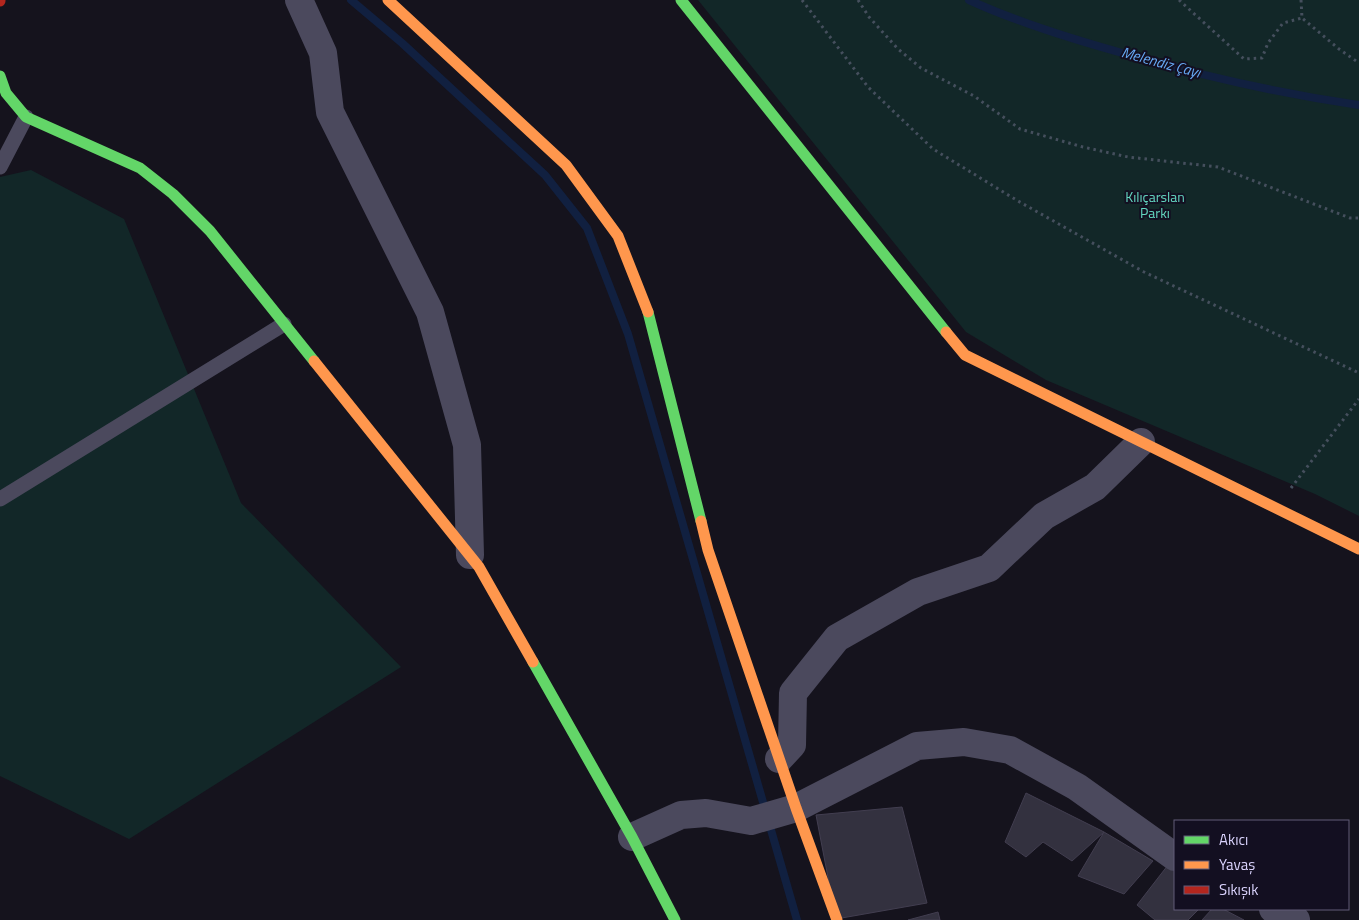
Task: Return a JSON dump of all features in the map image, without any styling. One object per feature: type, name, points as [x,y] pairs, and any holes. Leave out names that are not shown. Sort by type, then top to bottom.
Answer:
[{"type":"street","points":[[300,0],[323,53],[330,112],[430,312],[467,445],[470,555]]},
{"type":"street","points":[[388,0],[566,165],[618,236],[648,313],[708,550],[796,808],[837,920]]},
{"type":"street","points":[[681,0],[965,355],[1359,549]]},
{"type":"street","points":[[0,76],[6,93],[26,117],[140,168],[173,194],[210,231],[470,555],[479,567],[632,837],[675,920]]},
{"type":"street","points":[[779,759],[792,745],[793,693],[837,638],[918,592],[989,568],[1044,516],[1096,487],[1141,442]]},
{"type":"street","points":[[632,837],[681,815],[706,813],[751,821],[796,808],[917,746],[964,742],[1010,750],[1077,787],[1174,856]]},
{"type":"street","points":[[1275,910],[1296,920]]},
{"type":"lane","points":[[0,167],[26,117]]},
{"type":"lane","points":[[0,499],[284,324]]},
{"type":"path","points":[[802,0],[868,87],[933,149],[1018,201],[1144,272],[1359,372]]},
{"type":"path","points":[[858,0],[869,17],[898,49],[921,68],[974,96],[1020,130],[1128,157],[1218,167],[1350,218],[1359,218]]},
{"type":"path","points":[[1179,0],[1244,59],[1262,58],[1268,43],[1283,23],[1302,18]]},
{"type":"path","points":[[1302,0],[1302,18]]},
{"type":"path","points":[[1302,18],[1359,63]]},
{"type":"path","points":[[1277,509],[1359,399]]},
{"type":"green space","name":"Kılıçarslan Parkı","points":[[698,0],[1359,0],[1359,516],[1315,494],[1046,380],[966,332]]},
{"type":"green space","points":[[31,170],[124,219],[241,503],[401,667],[129,839],[0,776],[0,177]]},
{"type":"building","points":[[1026,793],[1104,832],[1072,861],[1043,842],[1026,857],[1005,842]]},
{"type":"building","points":[[902,807],[927,903],[836,919],[816,815]]},
{"type":"building","points":[[1104,832],[1153,861],[1124,894],[1078,876]]},
{"type":"building","points":[[1168,865],[1174,870],[1174,910],[1198,910],[1188,920],[1155,920],[1137,905]]},
{"type":"building","points":[[1211,910],[1225,910],[1244,920],[1202,920]]},
{"type":"building","points":[[938,912],[940,920],[908,920]]},
{"type":"waterway","points":[[351,0],[402,43],[545,175],[587,228],[628,334],[797,920]]},
{"type":"waterway","name":"Melendiz Çayı","points":[[969,0],[1009,17],[1050,31],[1161,64],[1274,90],[1359,105]]},
{"type":"traffic: fast","points":[[681,0],[946,332]]},
{"type":"traffic: fast","points":[[0,76],[6,93],[26,117],[140,168],[173,194],[210,231],[314,361]]},
{"type":"traffic: fast","points":[[648,312],[701,521]]},
{"type":"traffic: fast","points":[[533,662],[632,837],[675,920]]},
{"type":"traffic: slow","points":[[388,0],[566,165],[618,236],[648,312]]},
{"type":"traffic: slow","points":[[946,332],[965,355],[1359,549]]},
{"type":"traffic: slow","points":[[314,361],[479,567],[533,662]]},
{"type":"traffic: slow","points":[[701,521],[708,550],[796,808],[837,920]]}]
